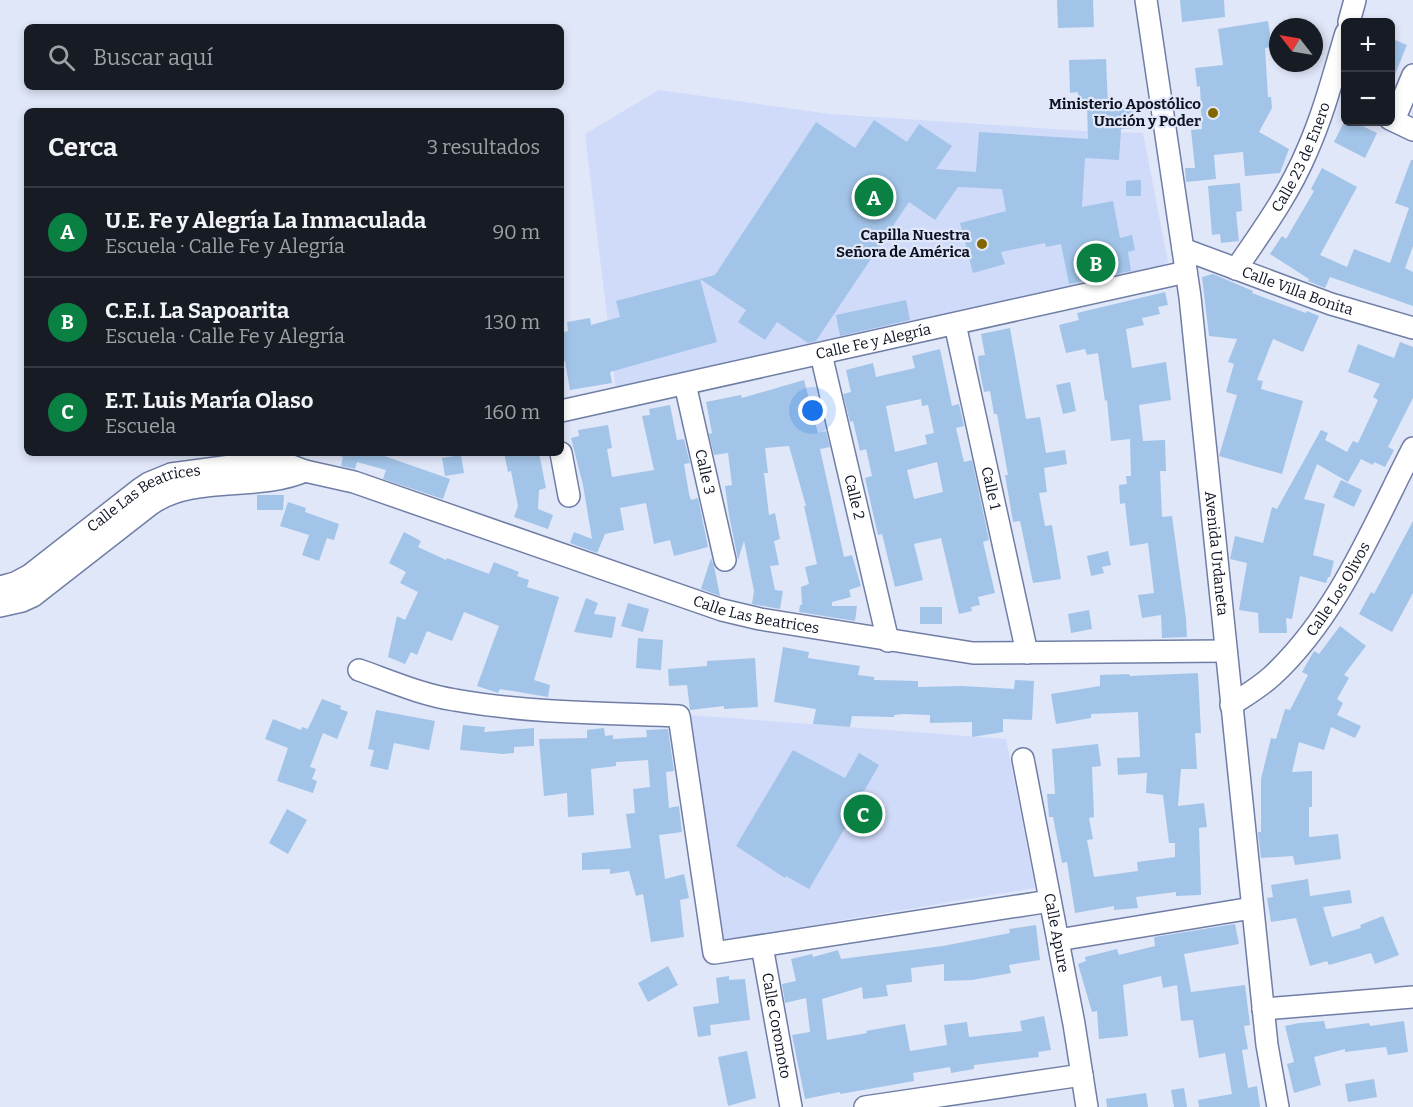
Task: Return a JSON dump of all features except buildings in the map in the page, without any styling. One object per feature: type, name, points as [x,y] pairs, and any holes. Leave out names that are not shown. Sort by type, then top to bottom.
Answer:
[{"type":"street","name":"Avenida Urdaneta","points":[[1146,0],[1186,272],[1263,1009],[1278,1107]]},
{"type":"street","points":[[1349,18],[1355,0]]},
{"type":"street","name":"Calle 23 de Enero","points":[[1236,269],[1292,183],[1323,115],[1338,92],[1341,70]]},
{"type":"street","points":[[1395,113],[1413,75]]},
{"type":"street","points":[[1395,121],[1413,130]]},
{"type":"street","name":"Calle Villa Bonita","points":[[1183,249],[1330,304],[1413,328]]},
{"type":"street","name":"Calle Fe y Alegría","points":[[564,410],[1186,272]]},
{"type":"street","name":"Calle 1","points":[[955,324],[1027,653]]},
{"type":"street","name":"Calle 2","points":[[821,354],[888,641]]},
{"type":"street","name":"Calle 3","points":[[685,384],[725,560]]},
{"type":"street","name":"Calle Los Olivos","points":[[1231,705],[1271,677],[1318,622],[1351,568],[1413,448]]},
{"type":"street","points":[[562,456],[569,496]]},
{"type":"street","name":"Calle Las Beatrices","points":[[0,586],[15,584],[30,575],[140,489],[160,477],[187,470],[276,460],[305,471],[354,482],[722,610],[760,619],[973,653],[1226,651]]},
{"type":"street","name":"Calle Las Beatrices","points":[[0,606],[33,596],[151,504],[167,495],[190,489],[288,477],[305,471]]},
{"type":"street","points":[[359,670],[432,695],[455,700],[548,711],[679,716],[714,953],[1050,901]]},
{"type":"street","name":"Calle Apure","points":[[1023,759],[1058,939],[1087,1107]]},
{"type":"street","points":[[1058,939],[1252,908]]},
{"type":"street","name":"Calle Coromoto","points":[[762,945],[790,1107]]},
{"type":"street","points":[[1263,1009],[1413,997]]},
{"type":"street","points":[[865,1107],[1082,1075]]},
{"type":"shaded area","points":[[659,90],[830,114],[1143,133],[1168,262],[1160,267],[1041,292],[911,326],[616,390],[585,134]]},
{"type":"shaded area","points":[[690,715],[1006,739],[1035,888],[723,940]]},
{"type":"place","name":"Ministerio Apostólico Unción y Poder","points":[[1213,113]]},
{"type":"place","name":"U.E. Fe y Alegría La Inmaculada","points":[[874,197]]},
{"type":"place","name":"Capilla Nuestra Señora de América","points":[[982,244]]},
{"type":"place","name":"C.E.I. La Sapoarita","points":[[1096,263]]},
{"type":"place","name":"E.T. Luis María Olaso","points":[[863,814]]}]
